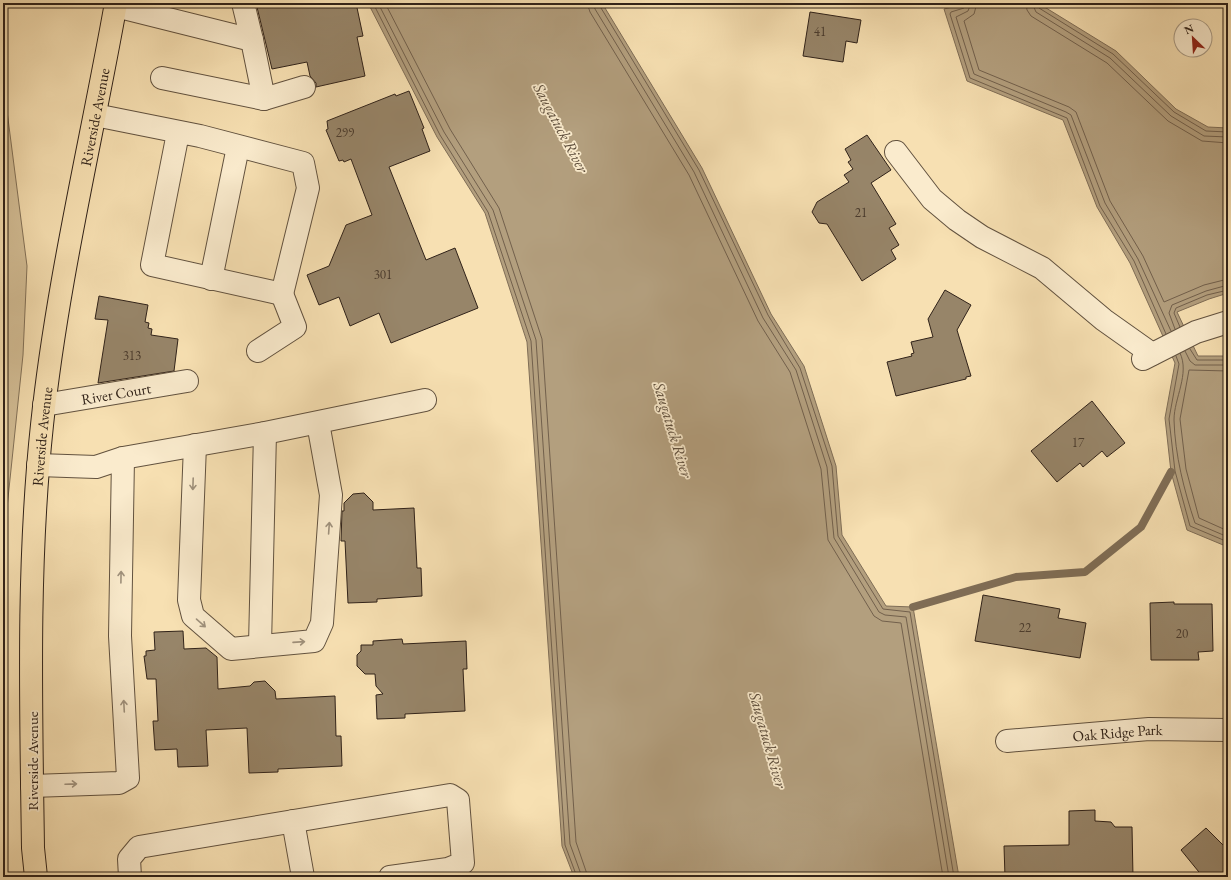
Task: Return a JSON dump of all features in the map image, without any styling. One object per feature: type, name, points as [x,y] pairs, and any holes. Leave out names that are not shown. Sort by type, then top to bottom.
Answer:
[{"type":"main road","name":"Riverside Avenue","points":[[36,877],[33,848],[32,786],[32,592],[38,465],[44,406],[62,284],[116,4]]},
{"type":"street","points":[[243,3],[264,99]]},
{"type":"street","points":[[116,4],[252,40]]},
{"type":"street","points":[[162,78],[264,99],[304,87]]},
{"type":"street","points":[[95,115],[178,133],[200,136],[304,163],[308,188],[282,294],[295,327],[258,351]]},
{"type":"street","points":[[178,133],[152,265],[282,294]]},
{"type":"street","points":[[211,279],[238,147]]},
{"type":"street","points":[[896,152],[932,199],[957,220],[982,237],[1042,268],[1147,357],[1196,332],[1228,322]]},
{"type":"street","name":"River Court","points":[[44,406],[187,381]]},
{"type":"street","points":[[38,465],[96,467],[122,458],[318,423],[425,400]]},
{"type":"street","points":[[195,445],[189,600],[193,616],[231,649],[314,641],[322,623],[331,495],[318,423]]},
{"type":"street","points":[[260,645],[265,433]]},
{"type":"street","points":[[32,786],[119,783],[128,778],[120,636],[122,458]]},
{"type":"street","name":"Oak Ridge Park","points":[[1007,741],[1149,729],[1228,730]]},
{"type":"street","points":[[130,877],[129,859],[139,846],[450,795],[458,800],[463,863],[448,869],[390,877]]},
{"type":"street","points":[[294,821],[303,877]]},
{"type":"shaded area","points":[[3,80],[27,266],[23,355],[3,546]]},
{"type":"shaded area","points":[[3,795],[7,877],[3,877]]},
{"type":"water","name":"Saugatuck River","points":[[368,3],[602,3],[702,168],[771,314],[804,366],[836,466],[842,535],[886,606],[913,607],[959,877],[574,877],[562,846],[527,342],[485,213],[437,137]]},
{"type":"water","points":[[969,3],[1038,3],[1116,51],[1176,109],[1208,127],[1228,128],[1228,293],[1177,312],[1198,356],[1228,356],[1228,547],[1187,530],[1171,472],[1165,418],[1175,363],[1130,263],[1097,207],[1063,120],[967,81],[944,9]]},
{"type":"building","points":[[256,3],[356,3],[363,36],[357,37],[365,76],[316,87],[316,83],[310,76],[307,62],[272,69]]},
{"type":"building","points":[[810,12],[861,20],[857,43],[846,41],[843,62],[803,56]]},
{"type":"building","points":[[409,91],[424,128],[422,129],[430,151],[389,167],[426,260],[455,248],[478,308],[391,343],[379,313],[350,326],[339,297],[319,305],[307,275],[329,266],[346,225],[372,215],[351,159],[344,162],[343,160],[339,161],[326,130],[328,129],[327,121],[395,94],[396,96]]},
{"type":"building","points":[[867,135],[891,170],[871,183],[896,224],[889,228],[899,245],[891,250],[896,259],[862,281],[827,224],[819,223],[812,212],[817,202],[849,182],[844,175],[853,169],[848,162],[851,160],[845,149]]},
{"type":"building","points":[[945,290],[971,305],[957,330],[971,376],[966,377],[966,379],[896,396],[887,362],[912,356],[911,354],[914,353],[911,342],[933,337],[928,319]]},
{"type":"building","points":[[99,296],[148,305],[145,322],[149,323],[148,328],[152,329],[151,335],[178,339],[174,371],[98,383],[108,320],[95,319]]},
{"type":"building","points":[[1092,401],[1125,443],[1107,457],[1102,451],[1083,467],[1080,463],[1057,482],[1031,451]]},
{"type":"building","points":[[364,493],[373,502],[373,510],[414,508],[417,568],[421,568],[422,596],[377,599],[377,602],[348,603],[345,541],[341,541],[342,511],[344,511],[344,503],[353,494]]},
{"type":"building","points":[[983,595],[1060,609],[1058,618],[1086,623],[1080,658],[975,641]]},
{"type":"building","points":[[1174,602],[1174,604],[1212,604],[1213,651],[1198,652],[1199,660],[1151,660],[1150,603]]},
{"type":"building","points":[[183,631],[184,649],[206,648],[217,657],[218,689],[250,686],[254,682],[265,681],[275,691],[276,699],[335,696],[336,736],[341,736],[342,766],[278,769],[278,772],[249,773],[247,728],[206,730],[208,766],[178,767],[177,749],[155,750],[153,721],[158,721],[156,679],[147,679],[144,656],[146,656],[146,651],[155,650],[154,632]]},
{"type":"building","points":[[402,639],[403,644],[466,641],[467,669],[463,669],[465,711],[405,714],[405,718],[377,719],[376,695],[383,694],[376,686],[375,674],[365,674],[357,666],[357,655],[361,651],[361,645],[373,645],[373,641]]},
{"type":"building","points":[[1095,810],[1095,821],[1111,822],[1115,827],[1132,827],[1133,877],[1005,877],[1004,846],[1069,845],[1069,811]]},
{"type":"building","points":[[1206,828],[1228,850],[1228,877],[1203,877],[1181,850]]},
{"type":"waterway","points":[[913,607],[1016,577],[1085,572],[1141,527],[1171,472]]}]
